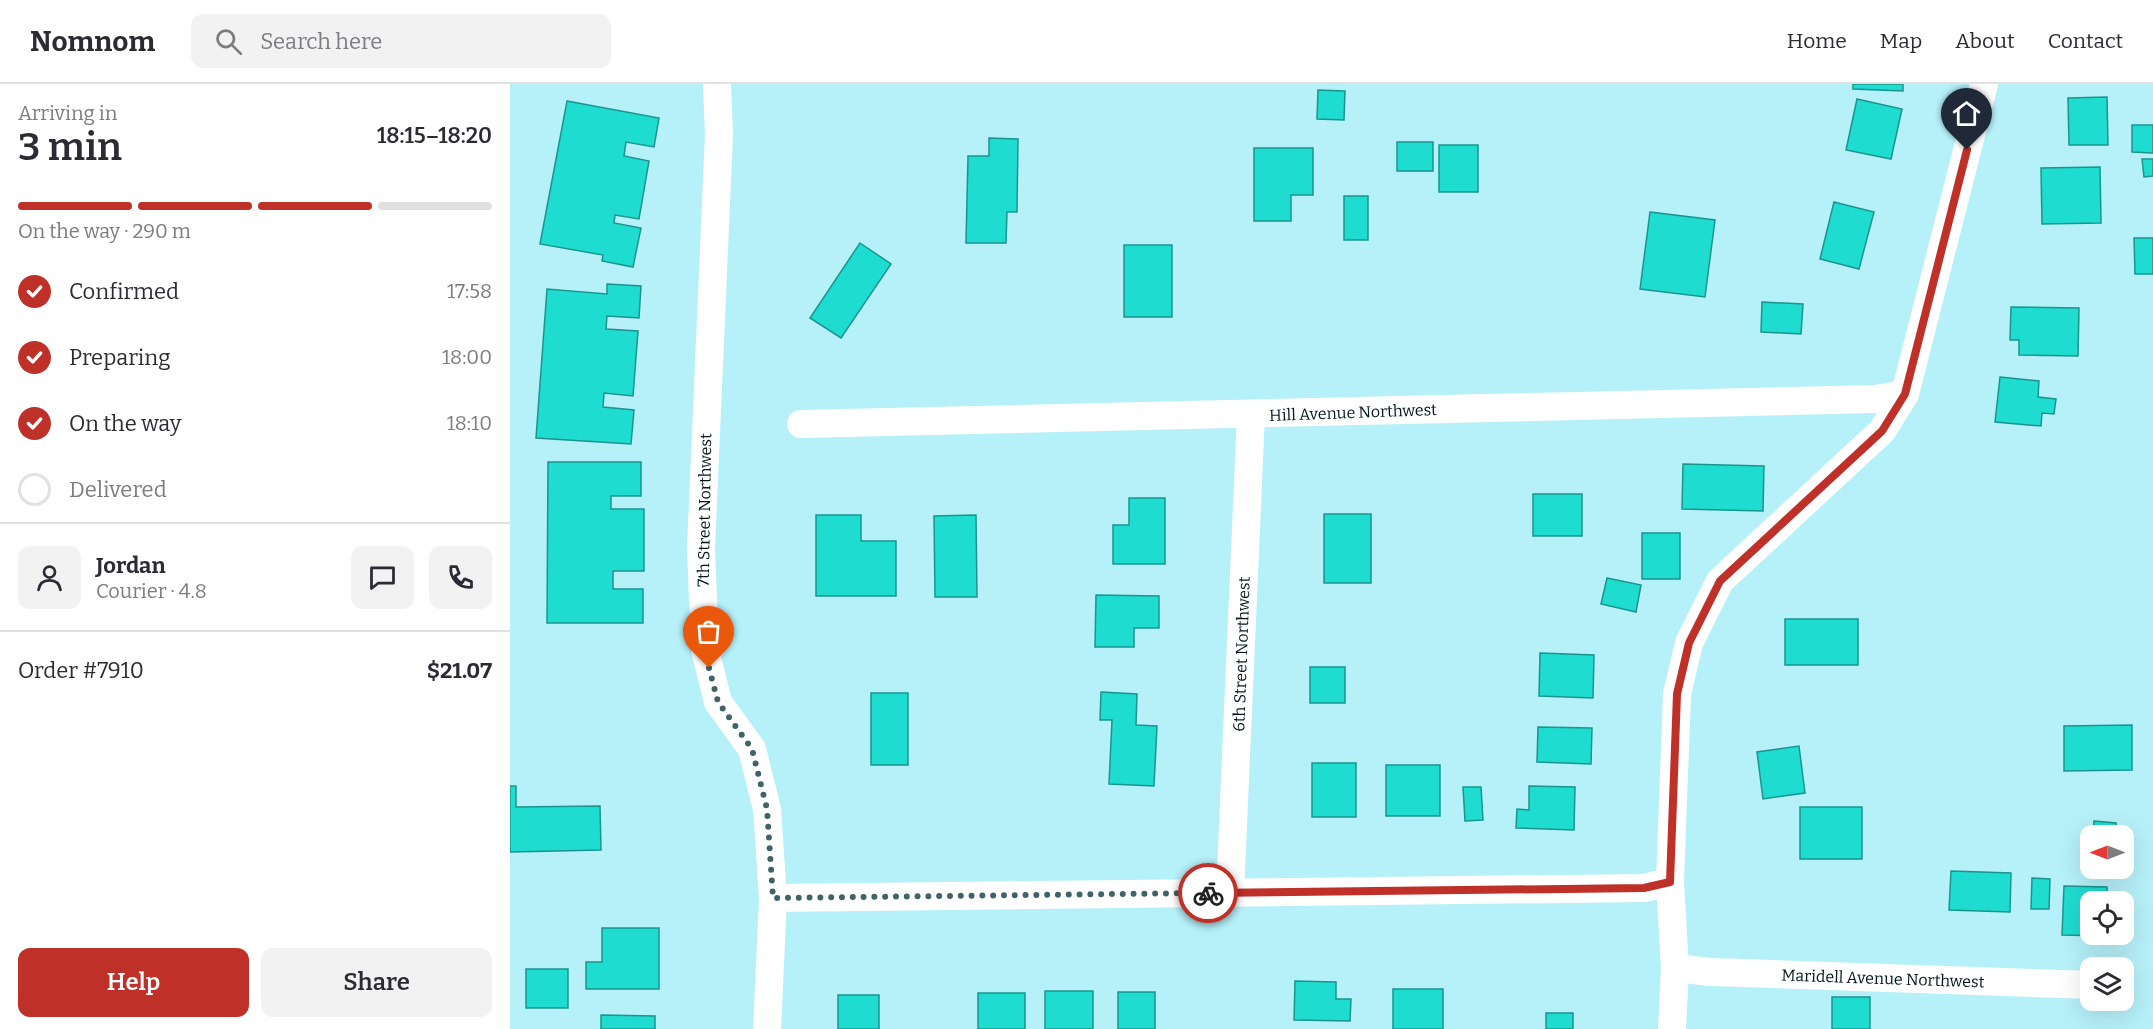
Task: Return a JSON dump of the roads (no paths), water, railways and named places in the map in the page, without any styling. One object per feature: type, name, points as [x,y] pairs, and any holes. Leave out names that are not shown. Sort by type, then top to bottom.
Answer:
[{"type":"street","name":"7th Street Northwest","points":[[717,84],[719,134],[701,548],[705,650],[718,702],[752,749],[767,809],[773,898],[767,1029]]},
{"type":"street","points":[[1672,1029],[1675,968],[1670,882],[1677,694],[1689,643],[1720,581],[1882,431],[1905,394],[1984,84]]},
{"type":"street","name":"Hill Avenue Northwest","points":[[801,424],[1875,399],[1905,394]]},
{"type":"street","name":"6th Street Northwest","points":[[1230,892],[1251,415]]},
{"type":"street","points":[[773,898],[1644,888],[1670,882]]},
{"type":"street","name":"Maridell Avenue Northwest","points":[[1675,968],[1711,972],[2080,985]]}]
